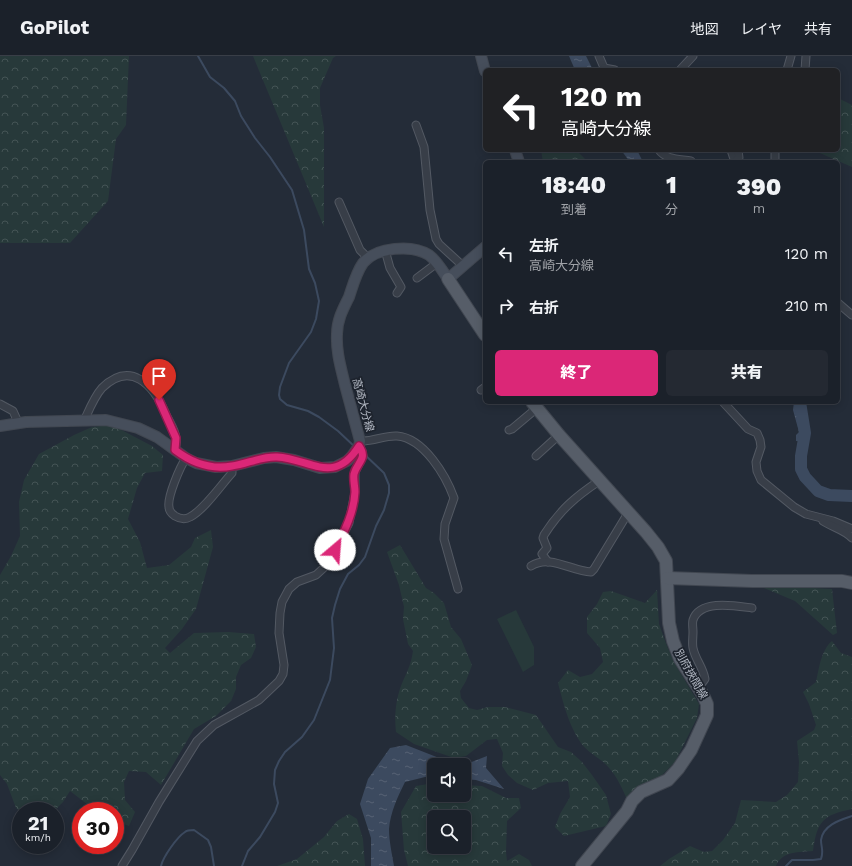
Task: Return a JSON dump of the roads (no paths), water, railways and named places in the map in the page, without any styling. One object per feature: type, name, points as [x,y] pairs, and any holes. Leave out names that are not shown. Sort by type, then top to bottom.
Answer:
[{"type":"main road","points":[[481,56],[484,68]]},
{"type":"main road","name":"高崎大分線","points":[[0,426],[18,422],[106,420],[138,428],[157,437],[186,458],[196,463],[216,467],[232,466],[264,458],[276,457],[294,460],[320,468],[335,466],[347,461],[360,444],[338,356],[336,333],[340,317],[356,277],[364,262],[385,250],[408,248],[426,253],[437,263],[448,279]]},
{"type":"main road","points":[[483,249],[448,279],[483,332]]},
{"type":"main road","name":"別府挾間線","points":[[535,405],[559,435],[658,547],[666,561],[669,622],[673,641],[680,659],[699,687],[707,704],[707,715],[691,750],[678,769],[668,780],[641,792],[632,801],[627,812],[582,866]]},
{"type":"main road","points":[[668,578],[752,581],[842,581],[852,583]]},
{"type":"street","points":[[599,56],[605,68]]},
{"type":"street","points":[[682,68],[693,56]]},
{"type":"street","points":[[787,68],[792,56]]},
{"type":"street","points":[[804,68],[806,56]]},
{"type":"street","points":[[416,125],[424,146],[429,204],[436,239],[439,244],[463,266]]},
{"type":"street","points":[[660,152],[662,155],[668,157],[685,160]]},
{"type":"street","points":[[339,202],[360,250],[369,259]]},
{"type":"street","points":[[385,250],[390,268],[401,287],[397,293]]},
{"type":"street","points":[[417,278],[437,263]]},
{"type":"street","points":[[840,305],[852,315]]},
{"type":"street","points":[[84,421],[91,404],[102,388],[119,377],[132,376],[144,382],[154,391],[176,438],[175,450]]},
{"type":"street","points":[[0,404],[13,411],[18,422]]},
{"type":"street","points":[[725,404],[748,429],[757,434],[760,440],[761,447],[756,462],[757,471],[761,480],[794,507],[806,514],[833,521],[852,529]]},
{"type":"street","points":[[509,430],[512,429],[535,405]]},
{"type":"street","points":[[536,456],[559,435]]},
{"type":"street","points":[[122,866],[159,802],[197,741],[214,725],[259,700],[279,681],[283,674],[284,665],[279,633],[282,602],[289,589],[297,582],[316,575],[328,564],[349,523],[355,492],[355,472],[363,456],[360,444],[391,437],[410,440],[427,452],[443,473],[454,498],[445,524],[444,539],[458,589]]},
{"type":"street","points":[[186,458],[178,473],[168,507],[171,513],[178,518],[184,519],[190,517],[201,509],[232,473],[232,466]]},
{"type":"street","points":[[548,562],[542,554],[547,548],[543,538],[544,535],[565,507],[573,499],[599,480]]},
{"type":"street","points":[[531,566],[541,561],[591,572],[628,513]]},
{"type":"street","points":[[819,518],[852,538]]},
{"type":"street","points":[[699,687],[705,679],[704,672],[692,646],[693,620],[699,611],[706,607],[714,606],[752,608]]},
{"type":"water","points":[[569,56],[586,56],[592,68],[574,68]]},
{"type":"water","points":[[622,152],[638,152],[642,160],[628,160]]},
{"type":"water","points":[[794,404],[804,404],[808,427],[807,442],[796,441],[796,435],[799,432],[793,410]]},
{"type":"water","points":[[406,745],[439,758],[427,758],[427,776],[405,782],[400,793],[391,817],[389,829],[394,866],[371,866],[371,838],[360,804],[368,779],[390,748]]},
{"type":"water","points":[[487,756],[486,768],[504,789],[471,780],[471,762]]},
{"type":"waterway","points":[[198,56],[210,77],[224,88],[235,101],[241,116],[255,138],[270,157],[292,190],[304,230],[309,269],[315,283],[319,301],[316,319],[311,332],[289,363],[280,387],[280,399],[287,405],[308,411],[319,417],[338,431],[355,447]]},
{"type":"waterway","points":[[800,404],[805,433],[801,456],[801,469],[805,477],[818,491],[829,495],[852,496]]},
{"type":"waterway","points":[[242,866],[248,851],[260,837],[275,812],[278,803],[274,784],[275,770],[279,761],[285,752],[302,737],[314,720],[330,680],[334,648],[332,618],[340,589],[348,574],[359,565],[365,557],[376,526],[384,510],[389,493],[389,485],[384,473],[364,454]]},
{"type":"waterway","points":[[786,866],[792,860],[821,859],[821,840],[825,830],[842,819],[852,816]]},
{"type":"waterway","points":[[161,866],[174,843],[186,831],[189,830],[194,830],[208,840],[211,847],[214,866]]}]
